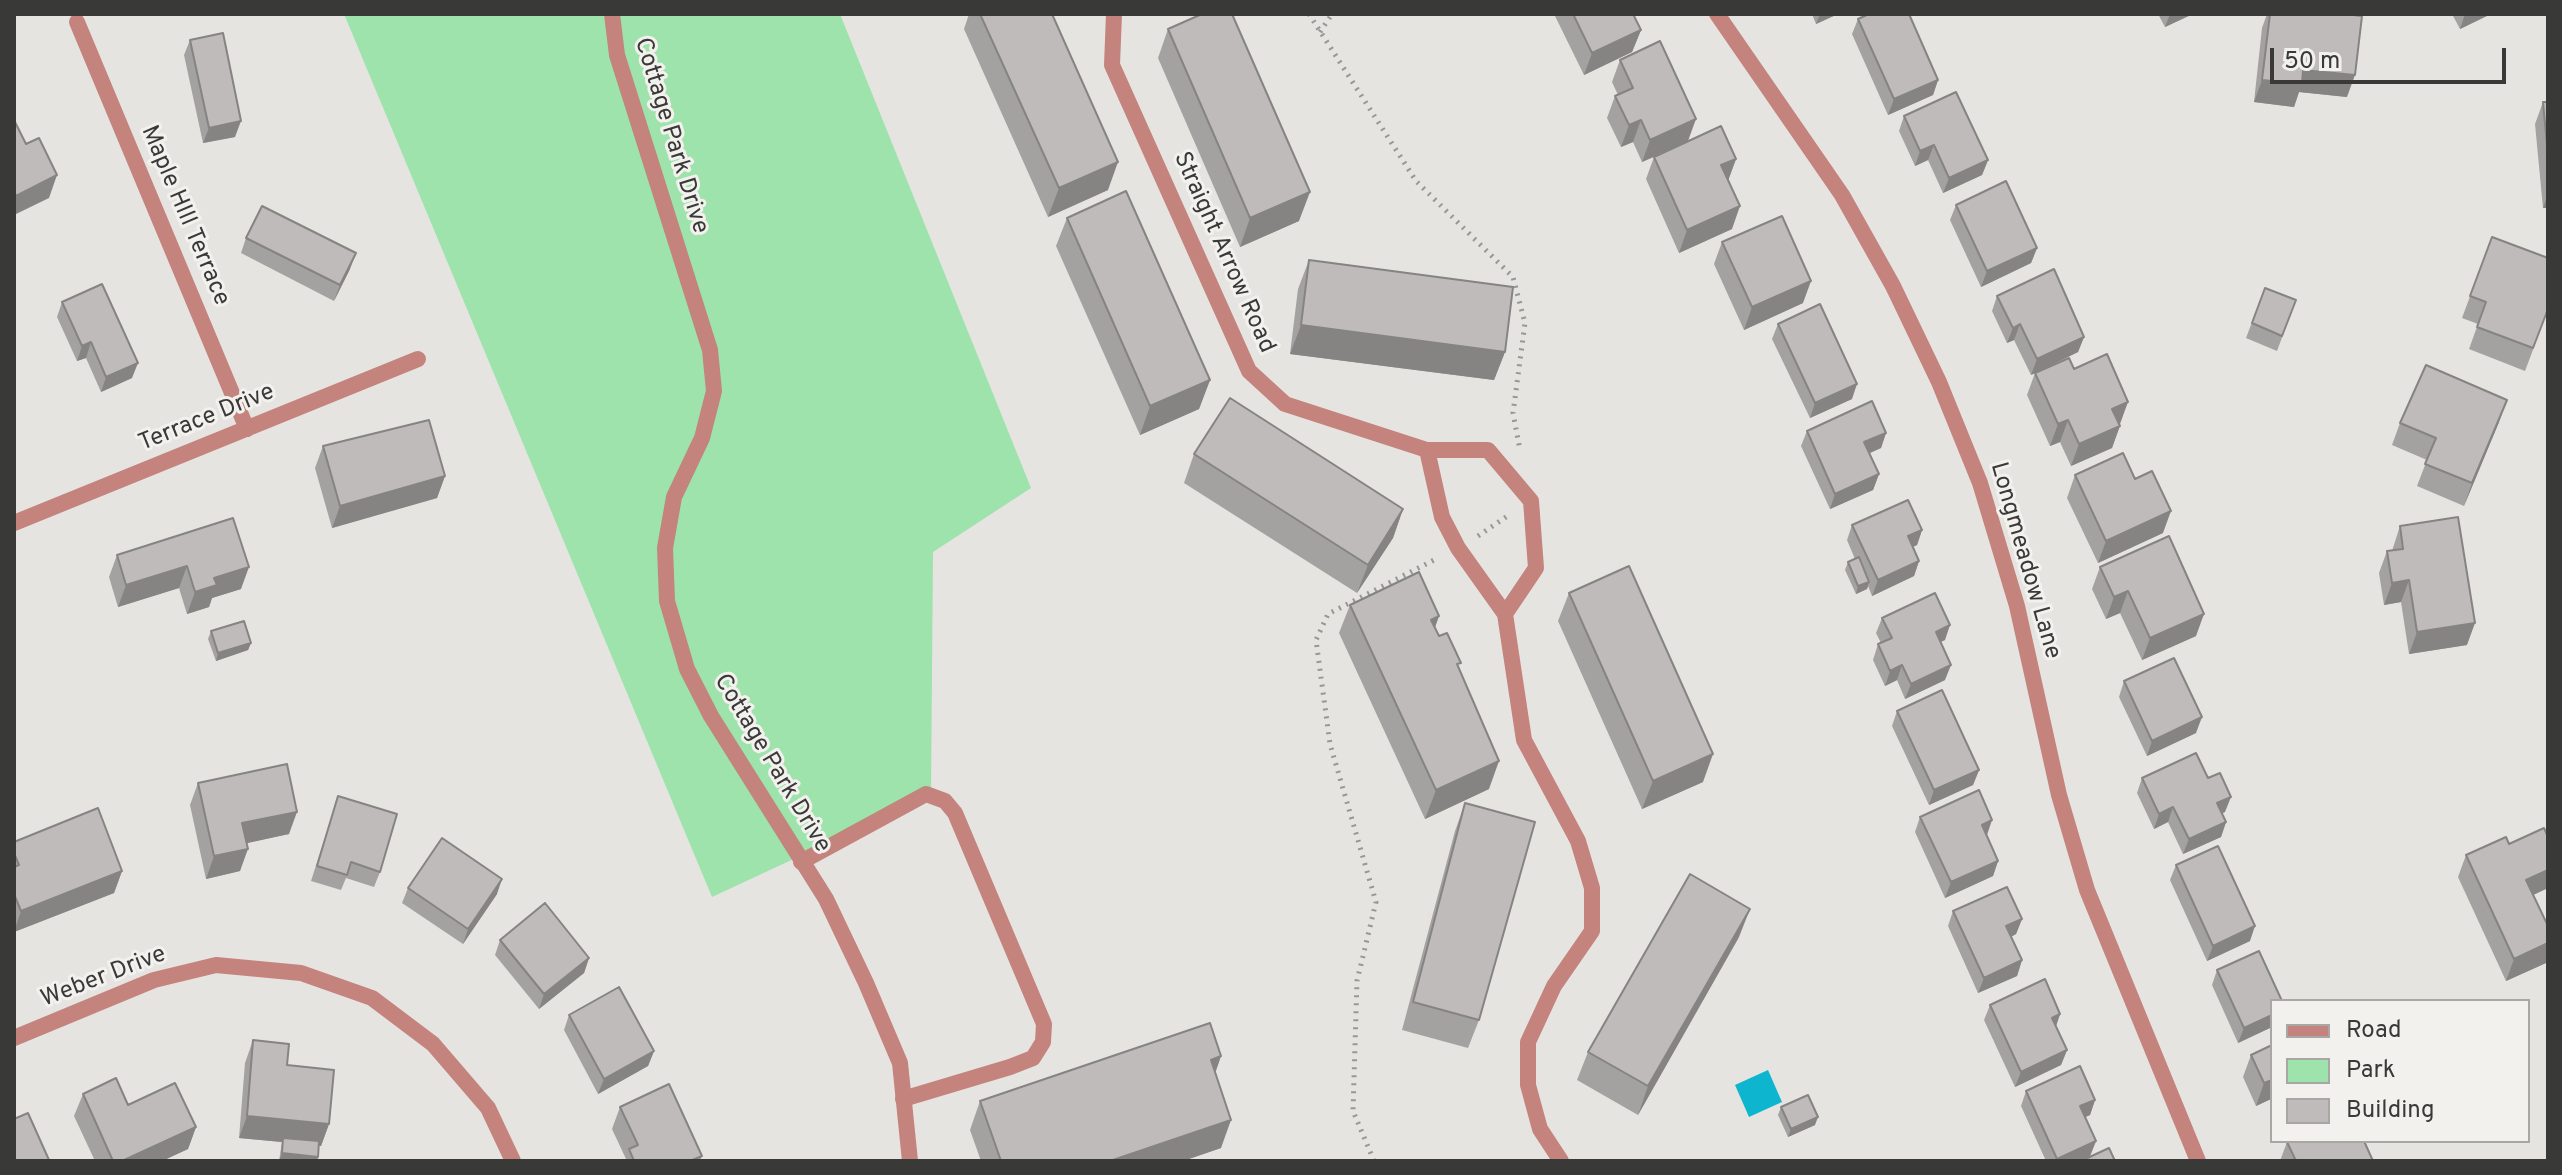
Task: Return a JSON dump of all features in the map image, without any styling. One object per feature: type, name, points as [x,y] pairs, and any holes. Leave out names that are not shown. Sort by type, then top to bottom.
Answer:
[{"type":"street","name":"Cottage Park Drive","points":[[612,14],[617,55],[710,350],[714,391],[702,438],[674,497],[665,548],[667,601],[687,669],[711,716],[826,899],[889,1036],[900,1063],[910,1161]]},
{"type":"street","name":"Straight Arrow Road","points":[[1114,14],[1112,65],[1249,371],[1285,404],[1427,450],[1488,450],[1531,501]]},
{"type":"street","name":"Longmeadow Lane","points":[[1717,14],[1842,195],[1893,286],[1939,382],[1980,483],[2017,606],[2059,795],[2087,890],[2198,1161]]},
{"type":"street","name":"Maple HIll Terrace","points":[[77,22],[247,429]]},
{"type":"street","name":"Terrace Drive","points":[[14,523],[418,359]]},
{"type":"street","points":[[1427,450],[1442,517],[1458,548],[1505,614],[1524,740],[1578,841],[1592,888],[1592,931],[1554,986],[1528,1042],[1528,1085],[1540,1129],[1561,1161]]},
{"type":"street","points":[[1505,614],[1536,568],[1531,501]]},
{"type":"street","points":[[801,862],[926,794],[936,794],[955,813],[1044,1024],[1043,1042],[1033,1058],[903,1099]]},
{"type":"street","name":"Weber Drive","points":[[14,1038],[154,980],[216,965],[301,973],[372,998],[433,1044],[488,1108],[513,1161]]},
{"type":"path","points":[[1309,14],[1416,181],[1513,277],[1525,323],[1513,413],[1522,457]]},
{"type":"path","points":[[1320,32],[1332,14]]},
{"type":"path","points":[[1374,1161],[1353,1111],[1357,981],[1376,902],[1330,744],[1316,640],[1328,614],[1458,548],[1531,501]]},
{"type":"green space","points":[[344,14],[840,14],[1031,488],[933,552],[931,795],[712,897]]},
{"type":"water","points":[[1768,1070],[1782,1102],[1749,1117],[1735,1085]]},
{"type":"building","points":[[980,14],[1052,14],[1118,162],[1059,188]]},
{"type":"building","points":[[1202,14],[1232,14],[1310,192],[1250,218],[1168,29]]},
{"type":"building","points":[[1573,14],[1633,14],[1641,30],[1592,53]]},
{"type":"building","points":[[1869,14],[1909,14],[1938,80],[1894,99],[1858,19]]},
{"type":"building","points":[[2270,14],[2362,16],[2355,75],[2303,70],[2302,84],[2262,80]]},
{"type":"building","points":[[223,33],[241,121],[209,128],[190,40]]},
{"type":"building","points":[[1660,41],[1696,119],[1650,140],[1641,120],[1629,125],[1615,96],[1633,88],[1620,60]]},
{"type":"building","points":[[1956,92],[1988,160],[1949,178],[1934,145],[1920,151],[1904,116]]},
{"type":"building","points":[[2543,102],[2548,102],[2548,156]]},
{"type":"building","points":[[14,120],[26,144],[39,138],[57,175],[16,196],[14,191]]},
{"type":"building","points":[[1721,126],[1736,159],[1721,165],[1740,206],[1687,230],[1654,157]]},
{"type":"building","points":[[2006,181],[2037,248],[1987,271],[1956,205]]},
{"type":"building","points":[[1126,191],[1210,380],[1150,406],[1067,218]]},
{"type":"building","points":[[262,206],[356,253],[340,285],[246,238]]},
{"type":"building","points":[[1782,216],[1811,281],[1752,307],[1722,242]]},
{"type":"building","points":[[2492,237],[2548,258],[2548,309],[2533,348],[2477,327],[2486,302],[2470,296]]},
{"type":"building","points":[[1309,260],[1513,287],[1505,352],[1301,325]]},
{"type":"building","points":[[2054,269],[2084,337],[2037,359],[2020,324],[2013,328],[1997,296]]},
{"type":"building","points":[[102,284],[138,363],[106,377],[91,342],[82,346],[62,302]]},
{"type":"building","points":[[2265,288],[2296,300],[2282,336],[2252,323]]},
{"type":"building","points":[[1820,304],[1857,384],[1815,403],[1778,324]]},
{"type":"building","points":[[2107,354],[2128,402],[2112,409],[2120,426],[2079,444],[2068,420],[2058,424],[2035,373],[2069,358],[2074,369]]},
{"type":"building","points":[[2426,365],[2507,400],[2472,483],[2425,464],[2436,438],[2400,423]]},
{"type":"building","points":[[1230,398],[1403,509],[1368,565],[1194,454]]},
{"type":"building","points":[[1872,401],[1886,433],[1864,442],[1879,474],[1835,494],[1807,431]]},
{"type":"building","points":[[429,420],[445,476],[340,506],[323,446]]},
{"type":"building","points":[[2123,453],[2135,479],[2152,471],[2171,511],[2106,541],[2075,475]]},
{"type":"building","points":[[1908,500],[1922,530],[1908,536],[1919,561],[1878,580],[1852,525]]},
{"type":"building","points":[[2458,517],[2475,623],[2417,632],[2409,580],[2392,583],[2387,551],[2403,549],[2400,526]]},
{"type":"building","points":[[233,518],[249,567],[214,578],[217,585],[195,592],[187,566],[126,585],[117,555]]},
{"type":"building","points":[[2169,536],[2204,614],[2150,638],[2128,591],[2114,597],[2100,567]]},
{"type":"building","points":[[1859,557],[1869,582],[1858,586],[1848,562]]},
{"type":"building","points":[[1629,566],[1713,754],[1653,781],[1569,593]]},
{"type":"building","points":[[1419,572],[1439,616],[1431,620],[1439,636],[1447,633],[1461,663],[1457,664],[1499,761],[1436,790],[1350,605]]},
{"type":"building","points":[[1935,593],[1950,625],[1936,632],[1951,665],[1911,684],[1902,665],[1890,671],[1878,644],[1892,638],[1882,618]]},
{"type":"building","points":[[244,621],[251,643],[218,653],[211,631]]},
{"type":"building","points":[[2174,658],[2202,717],[2152,741],[2124,681]]},
{"type":"building","points":[[1942,690],[1979,770],[1934,790],[1897,711]]},
{"type":"building","points":[[2196,753],[2208,778],[2220,773],[2231,797],[2217,803],[2226,822],[2189,839],[2173,807],[2159,814],[2142,778]]},
{"type":"building","points":[[287,764],[297,812],[242,823],[248,849],[214,856],[198,783]]},
{"type":"building","points":[[1979,790],[1992,820],[1982,825],[1998,861],[1951,882],[1920,817]]},
{"type":"building","points":[[338,796],[397,814],[380,872],[351,862],[347,875],[317,866]]},
{"type":"building","points":[[1465,803],[1535,822],[1479,1020],[1413,1002]]},
{"type":"building","points":[[98,808],[122,871],[21,911],[14,894],[14,867],[19,865],[14,842]]},
{"type":"building","points":[[2544,828],[2548,837],[2548,870],[2526,880],[2548,926],[2548,943],[2514,959],[2466,855],[2506,837],[2509,844]]},
{"type":"building","points":[[442,838],[502,879],[468,929],[408,888]]},
{"type":"building","points":[[2218,846],[2255,926],[2213,946],[2176,865]]},
{"type":"building","points":[[1690,874],[1750,909],[1648,1086],[1588,1052]]},
{"type":"building","points":[[2007,887],[2022,919],[2006,926],[2022,960],[1984,978],[1953,911]]},
{"type":"building","points":[[545,903],[589,958],[544,994],[500,940]]},
{"type":"building","points":[[2259,951],[2281,999],[2270,999],[2270,1016],[2244,1028],[2217,970]]},
{"type":"building","points":[[2045,979],[2060,1014],[2052,1018],[2067,1050],[2021,1072],[1990,1005]]},
{"type":"building","points":[[619,987],[654,1051],[604,1079],[569,1015]]},
{"type":"building","points":[[1210,1023],[1221,1056],[1211,1060],[1231,1120],[1110,1161],[1001,1161],[980,1101]]},
{"type":"building","points":[[253,1040],[289,1044],[287,1065],[334,1070],[329,1124],[247,1116]]},
{"type":"building","points":[[2270,1046],[2270,1081],[2264,1083],[2251,1055]]},
{"type":"building","points":[[2080,1066],[2095,1100],[2080,1106],[2096,1141],[2057,1159],[2026,1091]]},
{"type":"building","points":[[116,1078],[128,1105],[175,1083],[196,1127],[122,1161],[113,1161],[83,1094]]},
{"type":"building","points":[[669,1084],[702,1156],[690,1161],[634,1161],[629,1149],[638,1145],[620,1107]]},
{"type":"building","points":[[1808,1095],[1818,1117],[1791,1129],[1781,1107]]},
{"type":"building","points":[[28,1113],[48,1161],[14,1161],[14,1119]]},
{"type":"building","points":[[283,1138],[319,1141],[318,1157],[282,1153]]},
{"type":"building","points":[[2287,1143],[2365,1143],[2373,1161],[2296,1161]]},
{"type":"building","points":[[2109,1148],[2115,1161],[2081,1161]]}]
